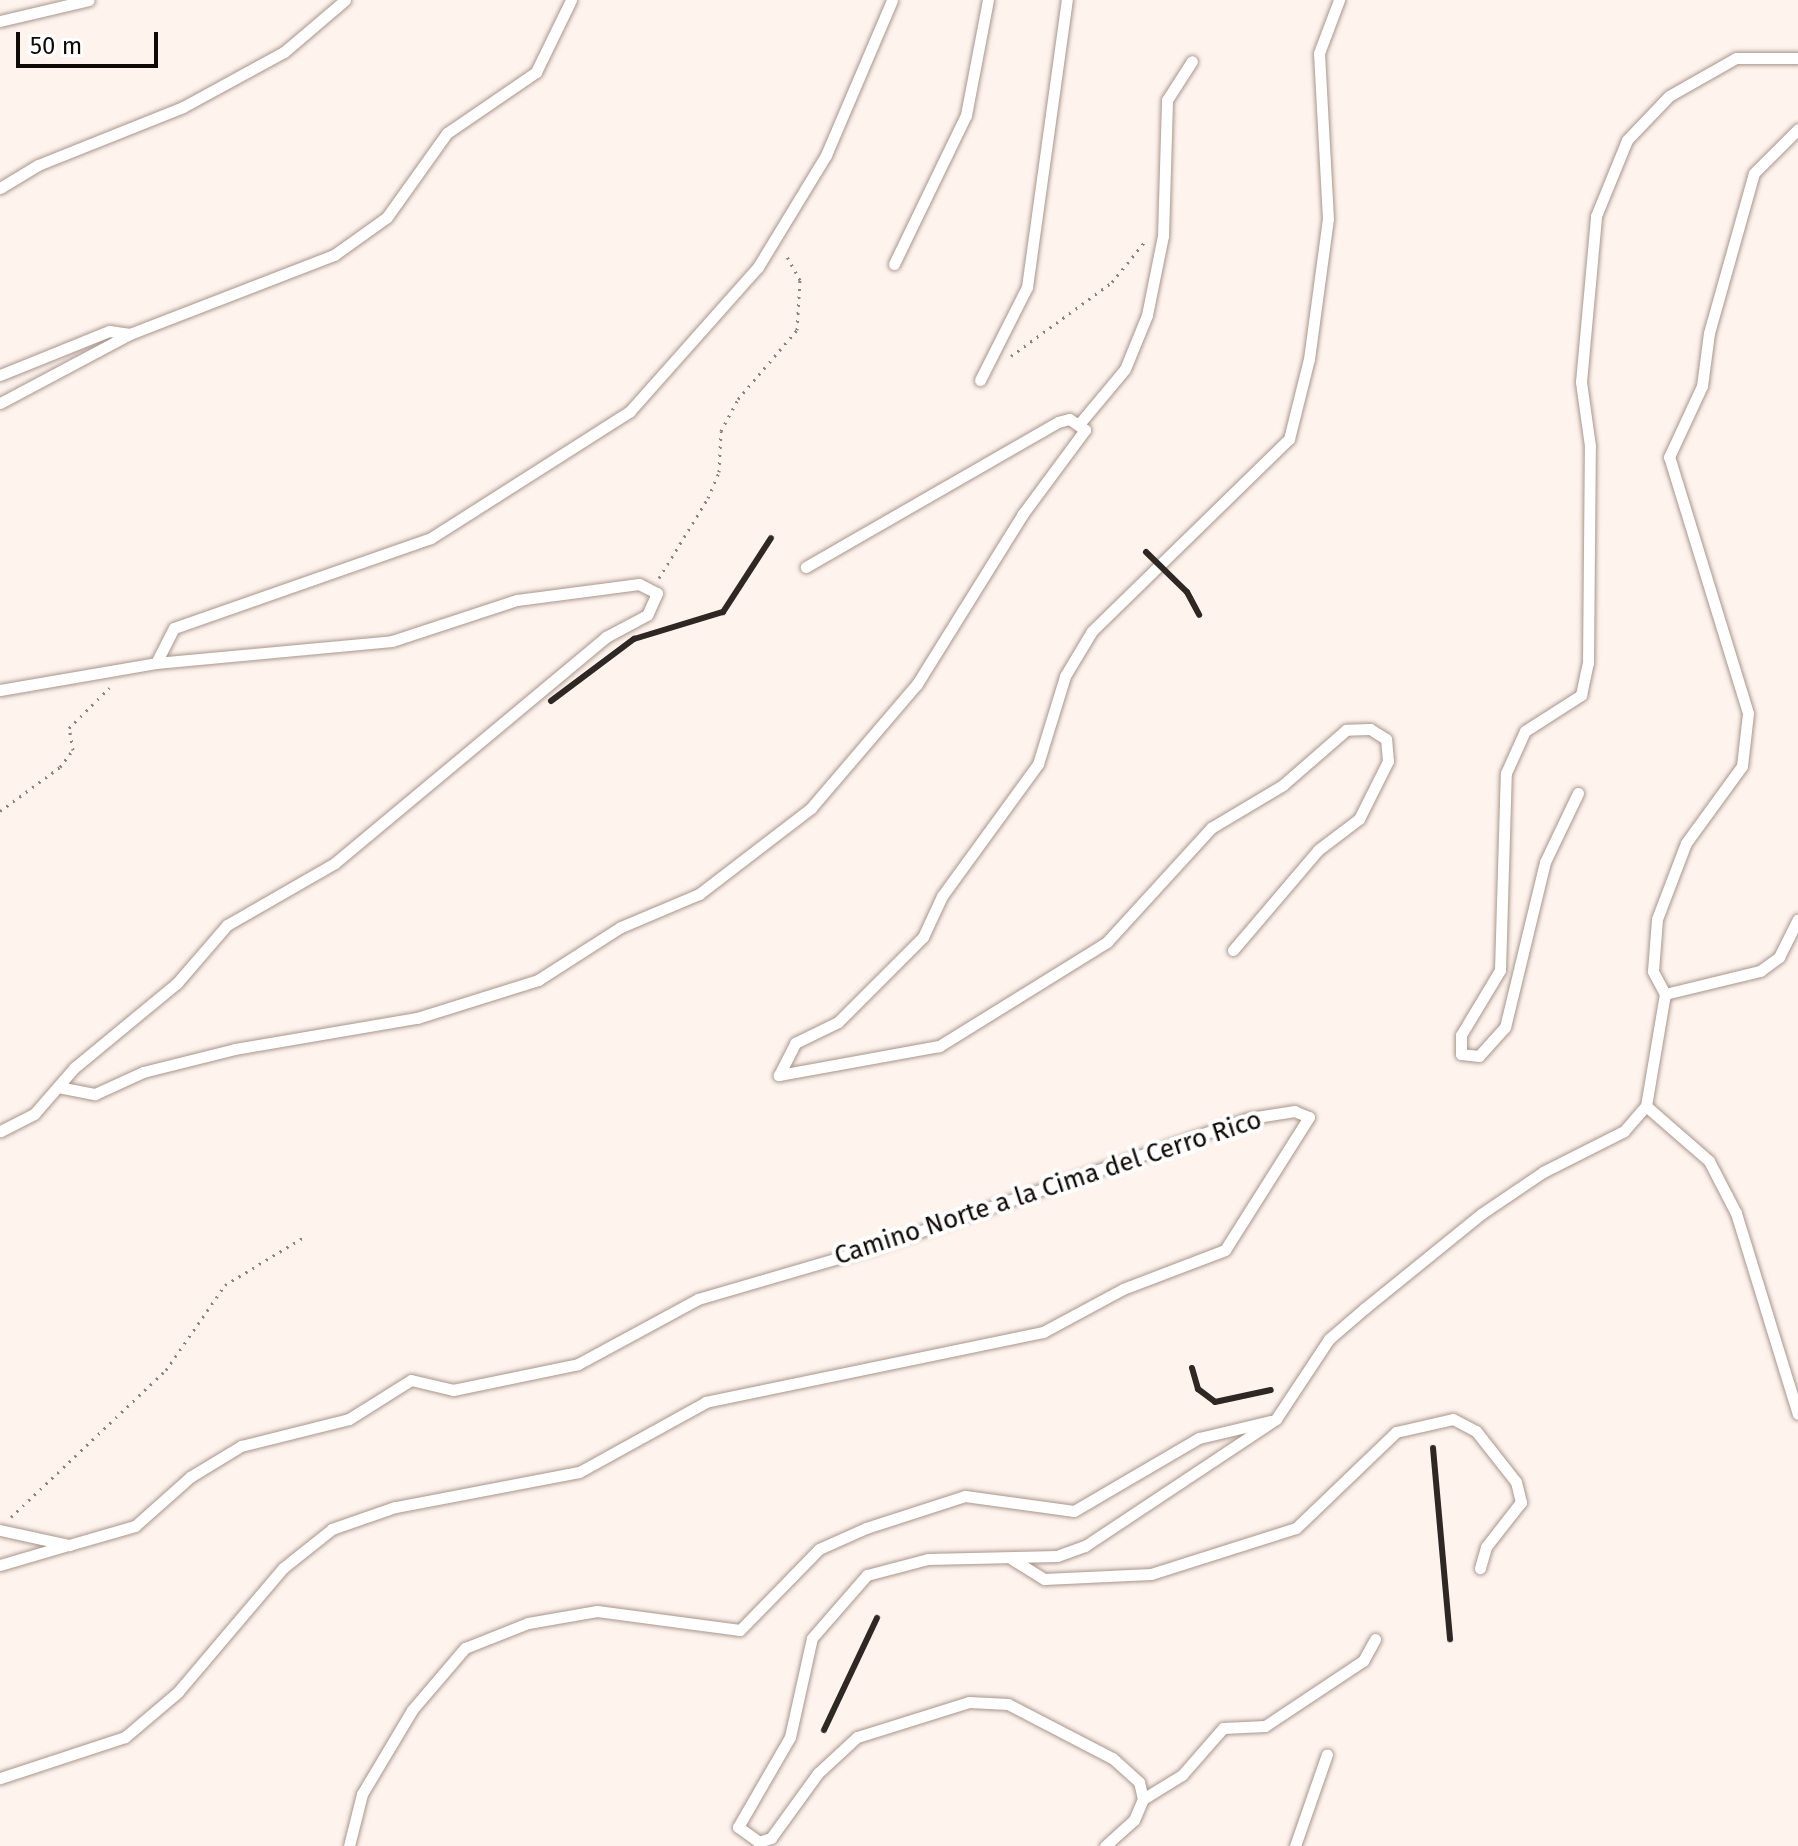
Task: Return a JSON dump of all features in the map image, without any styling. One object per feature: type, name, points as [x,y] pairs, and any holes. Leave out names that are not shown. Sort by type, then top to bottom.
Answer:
[{"type":"lane","points":[[0,21],[89,0]]},
{"type":"lane","points":[[0,188],[38,165],[183,107],[284,52],[345,0]]},
{"type":"lane","points":[[0,403],[130,334],[334,255],[387,217],[447,133],[536,72],[571,0]]},
{"type":"lane","points":[[156,663],[174,628],[431,538],[630,411],[773,242],[826,155],[892,0]]},
{"type":"lane","points":[[894,264],[966,115],[988,0]]},
{"type":"lane","points":[[980,380],[1027,287],[1067,0]]},
{"type":"lane","points":[[1233,950],[1318,850],[1359,819],[1388,761],[1386,739],[1370,729],[1346,730],[1283,785],[1211,828],[1107,942],[939,1046],[779,1075],[795,1043],[838,1022],[923,937],[942,896],[1038,764],[1065,676],[1092,631],[1289,439],[1309,359],[1328,219],[1319,53],[1339,0]]},
{"type":"lane","points":[[1578,793],[1545,862],[1524,975],[1505,1027],[1479,1056],[1461,1054],[1461,1035],[1500,970],[1506,773],[1525,731],[1581,695],[1588,663],[1590,446],[1581,382],[1596,216],[1627,140],[1669,96],[1736,58],[1798,58]]},
{"type":"lane","points":[[58,1087],[95,1094],[143,1072],[235,1049],[417,1018],[538,980],[621,927],[699,894],[811,808],[917,684],[1022,515],[1083,441],[1080,423],[1125,369],[1147,315],[1163,236],[1159,224],[1167,100],[1192,61]]},
{"type":"lane","points":[[1143,1799],[1139,1782],[1112,1758],[1008,1704],[969,1702],[857,1737],[834,1754],[771,1838],[759,1842],[742,1834],[740,1813],[772,1775],[790,1737],[799,1675],[834,1607],[867,1575],[928,1559],[1012,1559],[1085,1546],[1276,1419],[1329,1339],[1365,1308],[1481,1214],[1543,1172],[1624,1131],[1646,1106],[1665,994],[1653,971],[1657,919],[1686,843],[1742,766],[1748,713],[1669,457],[1702,386],[1709,333],[1754,173],[1798,129]]},
{"type":"lane","points":[[0,375],[109,331],[130,334]]},
{"type":"lane","points":[[806,567],[1058,422],[1080,423]]},
{"type":"lane","points":[[0,690],[156,663],[392,641],[517,600],[652,587],[656,602],[647,615],[606,637],[335,863],[227,925],[177,983],[58,1087],[34,1114],[0,1131]]},
{"type":"lane","points":[[1665,994],[1760,971],[1779,957],[1798,919]]},
{"type":"lane","points":[[1646,1106],[1709,1161],[1736,1213],[1798,1414]]},
{"type":"lane","name":"Camino Norte a la Cima del Cerro Rico","points":[[0,1529],[69,1545],[135,1526],[190,1477],[241,1446],[349,1419],[411,1380],[453,1390],[578,1364],[698,1299],[869,1249],[1250,1118],[1294,1111],[1309,1117],[1225,1250],[1123,1289],[1043,1332],[706,1402],[579,1472],[395,1507],[332,1529],[283,1568],[178,1692],[125,1737],[29,1774],[0,1778]]},
{"type":"lane","points":[[349,1846],[362,1794],[412,1710],[465,1648],[528,1623],[597,1611],[740,1630],[819,1549],[866,1528],[965,1496],[1074,1511],[1199,1438],[1276,1419]]},
{"type":"lane","points":[[1012,1559],[1044,1579],[1151,1574],[1296,1528],[1396,1432],[1453,1419],[1476,1431],[1516,1482],[1521,1502],[1486,1547],[1480,1568]]},
{"type":"lane","points":[[0,1565],[69,1545]]},
{"type":"lane","points":[[1105,1846],[1134,1820],[1143,1799],[1182,1775],[1223,1728],[1265,1726],[1363,1661],[1375,1639]]},
{"type":"lane","points":[[1295,1846],[1327,1754]]},
{"type":"path","points":[[1003,362],[1112,282],[1159,224]]},
{"type":"path","points":[[652,587],[708,498],[719,472],[721,431],[738,399],[797,330],[800,280],[773,242]]},
{"type":"path","points":[[0,811],[60,767],[73,750],[69,728],[123,668]]},
{"type":"path","points":[[0,1529],[166,1370],[225,1285],[304,1237]]},
{"type":"railway","points":[[551,701],[634,639],[723,612],[771,538]]},
{"type":"railway","points":[[1146,552],[1187,592],[1199,615]]},
{"type":"railway","points":[[1192,1368],[1198,1389],[1215,1402],[1271,1390]]},
{"type":"railway","points":[[1433,1448],[1450,1639]]},
{"type":"railway","points":[[824,1730],[877,1618]]}]
